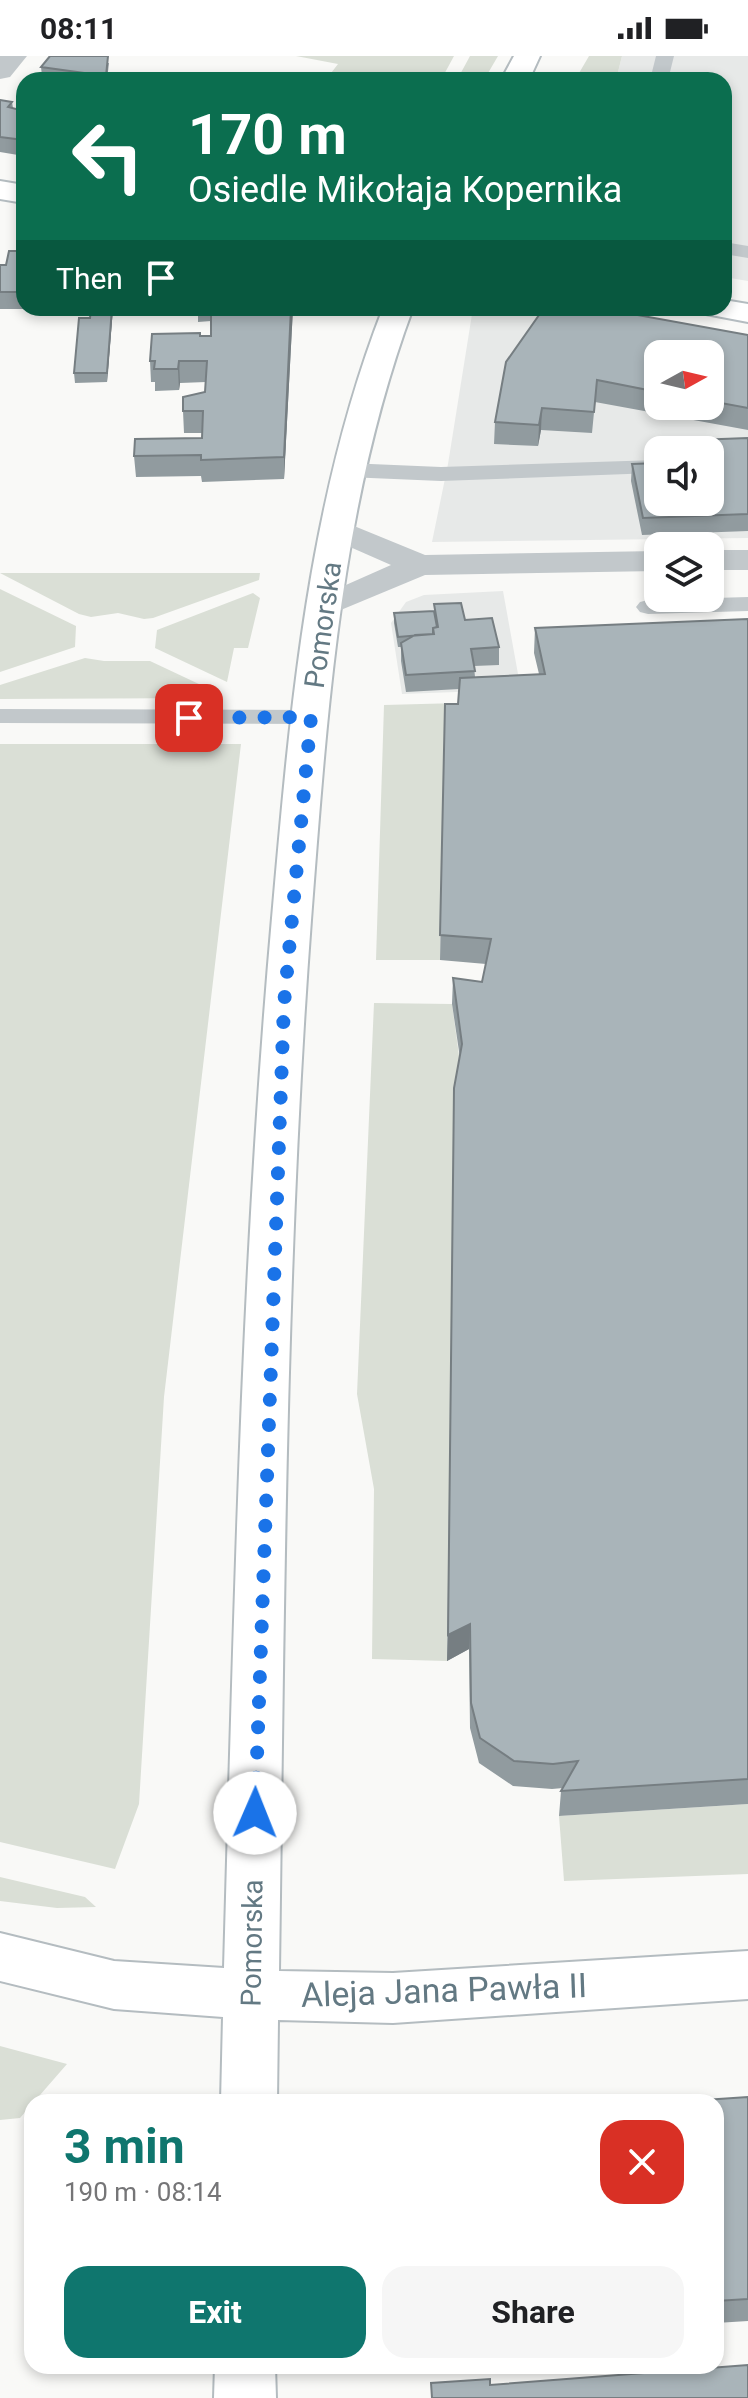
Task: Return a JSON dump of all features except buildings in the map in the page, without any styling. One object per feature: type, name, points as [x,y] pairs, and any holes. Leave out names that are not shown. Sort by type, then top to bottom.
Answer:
[{"type":"street","points":[[0,71],[14,56]]},
{"type":"street","name":"Pomorska","points":[[249,2094],[262,1569],[287,949],[324,607],[347,470],[359,422],[395,316]]},
{"type":"street","points":[[337,529],[420,565]]},
{"type":"street","points":[[724,560],[748,560]]},
{"type":"street","points":[[324,607],[420,565],[644,561]]},
{"type":"street","name":"Aleja Jana Pawła II","points":[[0,1957],[114,1985],[251,1995],[393,1998],[748,1975]]},
{"type":"street","points":[[245,2374],[245,2398]]},
{"type":"lane","points":[[347,470],[441,474],[644,466]]},
{"type":"lane","points":[[724,605],[748,604]]},
{"type":"lane","points":[[0,716],[311,717]]},
{"type":"shaded area","points":[[296,56],[454,56],[445,72],[332,72],[338,64]]},
{"type":"shaded area","points":[[470,56],[498,56],[489,72],[461,72]]},
{"type":"shaded area","points":[[589,56],[622,56],[618,72],[580,72]]},
{"type":"shaded area","points":[[622,56],[748,56],[748,281],[732,278],[732,72],[618,72]]},
{"type":"shaded area","points":[[472,316],[609,316],[720,340],[644,340],[644,420],[724,420],[724,341],[748,346],[748,538],[724,538],[724,532],[644,532],[644,539],[432,542]]},
{"type":"shaded area","points":[[0,573],[260,573],[259,580],[144,619],[118,613],[91,617],[79,614]]},
{"type":"shaded area","points":[[0,589],[76,626],[75,647],[0,672]]},
{"type":"shaded area","points":[[503,591],[520,685],[511,690],[402,694],[391,623],[406,602],[424,595]]},
{"type":"shaded area","points":[[253,593],[260,598],[248,648],[234,648],[227,682],[155,648],[157,630]]},
{"type":"shaded area","points":[[85,658],[150,661],[218,693],[216,698],[0,699],[0,685]]},
{"type":"shaded area","points":[[459,703],[458,729],[444,730],[440,960],[376,960],[384,705]]},
{"type":"shaded area","points":[[0,744],[241,744],[164,1397],[139,1804],[115,1869],[0,1842]]},
{"type":"shaded area","points":[[374,1003],[452,1004],[461,1070],[454,1114],[447,1661],[372,1659],[374,1489],[357,1394]]},
{"type":"shaded area","points":[[748,1804],[748,1874],[564,1881],[559,1816]]},
{"type":"shaded area","points":[[0,1877],[85,1897],[96,1907],[57,1908],[0,1901]]},
{"type":"shaded area","points":[[0,2046],[67,2064],[41,2094],[24,2094],[24,2113],[20,2118],[0,2120]]},
{"type":"route","points":[[189,718],[311,717],[284,1004],[255,1813]]}]
